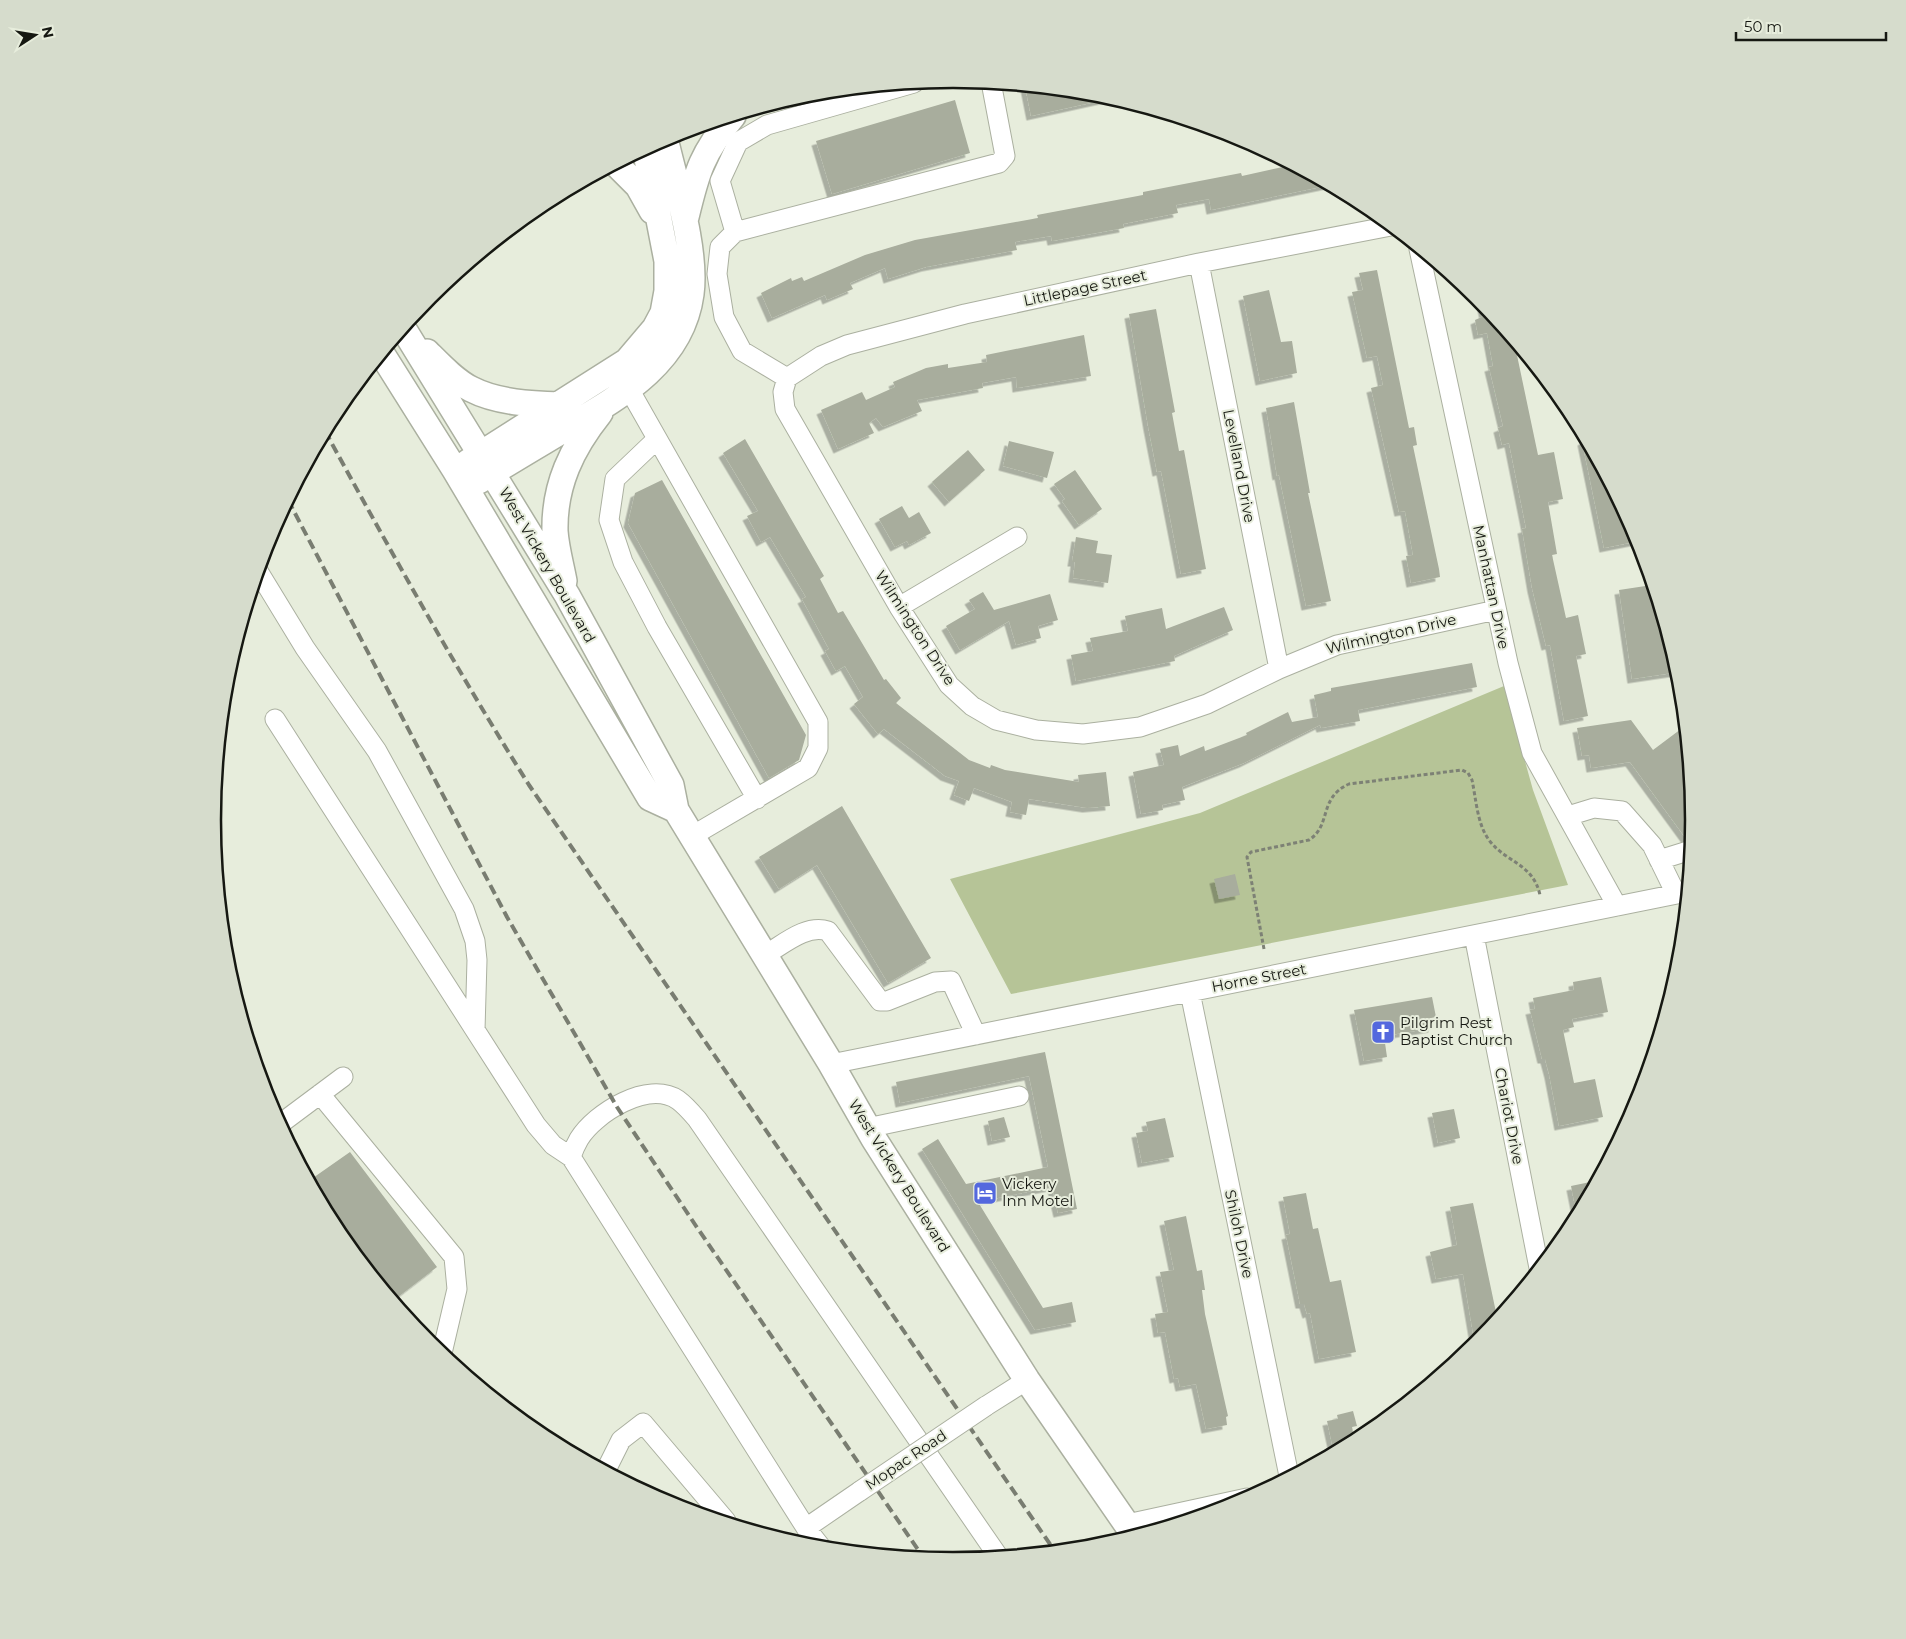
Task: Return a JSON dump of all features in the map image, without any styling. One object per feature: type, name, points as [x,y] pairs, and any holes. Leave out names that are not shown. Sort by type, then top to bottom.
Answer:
[{"type":"main road","points":[[672,225],[712,142],[727,123]]},
{"type":"main road","points":[[487,464],[562,405],[627,362],[655,328],[663,313],[668,291],[667,261],[672,225],[666,146]]},
{"type":"main road","points":[[460,479],[608,404],[643,379],[676,340],[685,322],[691,293],[690,259],[672,225],[647,155]]},
{"type":"main road","points":[[620,168],[672,225]]},
{"type":"main road","points":[[409,330],[419,344],[441,367],[471,390],[504,400],[562,405]]},
{"type":"main road","name":"West Vickery Boulevard","points":[[406,334],[566,595],[671,785],[676,810],[868,1128],[1027,1380],[1130,1529]]},
{"type":"main road","name":"West Vickery Boulevard","points":[[385,359],[460,479],[650,798],[676,810]]},
{"type":"main road","points":[[566,595],[555,532],[557,496],[569,459],[608,404]]},
{"type":"street","points":[[787,378],[742,351],[724,317],[717,274],[720,247],[735,232],[999,163],[1004,156],[992,89]]},
{"type":"street","points":[[735,232],[720,181],[738,142],[767,125],[886,91]]},
{"type":"street","name":"Littlepage Street","points":[[787,378],[821,356],[847,345],[966,314],[1199,264],[1383,228]]},
{"type":"street","name":"Manhattan Drive","points":[[1422,257],[1496,610],[1532,753],[1617,906]]},
{"type":"street","name":"Levelland Drive","points":[[1199,264],[1279,669]]},
{"type":"street","name":"Wilmington Drive","points":[[787,378],[783,392],[785,410],[899,607],[949,685],[972,706],[996,720],[1036,730],[1083,734],[1140,728],[1207,704],[1279,669],[1338,645],[1496,610]]},
{"type":"street","points":[[629,389],[818,722],[818,748],[808,768],[692,836]]},
{"type":"street","points":[[657,439],[615,480],[609,520],[623,562],[653,619],[757,799]]},
{"type":"street","points":[[899,607],[1017,537]]},
{"type":"street","points":[[262,578],[305,648],[377,751],[464,909],[474,941],[476,960],[475,1030]]},
{"type":"street","points":[[275,719],[536,1126],[553,1145],[571,1157],[814,1538]]},
{"type":"street","points":[[1568,816],[1594,808],[1622,811],[1652,845],[1659,860],[1681,893]]},
{"type":"street","points":[[1659,860],[1684,852]]},
{"type":"street","name":"Horne Street","points":[[831,1064],[1681,893]]},
{"type":"street","points":[[765,955],[810,929],[818,928],[828,931],[880,1000],[887,1001],[936,982],[951,981],[976,1035]]},
{"type":"street","name":"Chariot Drive","points":[[1474,935],[1537,1260]]},
{"type":"street","name":"Shiloh Drive","points":[[1190,992],[1288,1470]]},
{"type":"street","points":[[286,1120],[343,1077]]},
{"type":"street","points":[[320,1094],[454,1257],[457,1289],[444,1345]]},
{"type":"street","points":[[571,1157],[578,1140],[598,1119],[635,1096],[657,1094],[678,1099],[688,1109],[994,1550]]},
{"type":"street","points":[[868,1128],[1019,1096]]},
{"type":"street","name":"Mopac Road","points":[[806,1528],[1027,1380]]},
{"type":"street","points":[[609,1465],[621,1440],[643,1423],[720,1514]]},
{"type":"street","points":[[1130,1529],[1163,1521]]},
{"type":"path","points":[[1264,949],[1247,857],[1251,852],[1309,840],[1315,836],[1320,829],[1330,797],[1338,789],[1349,784],[1462,770],[1468,773],[1472,780],[1483,828],[1488,839],[1535,878],[1540,895]]},
{"type":"green space","points":[[1504,686],[1533,790],[1568,885],[1011,994],[950,879],[1200,813]]},
{"type":"building","points":[[1026,92],[1095,102],[1031,116]]},
{"type":"building","points":[[955,100],[970,153],[832,194],[816,141]]},
{"type":"building","points":[[1284,167],[1321,187],[1211,210],[1209,199],[1176,205],[1178,213],[1123,224],[1124,228],[1052,241],[1051,236],[1015,242],[1017,250],[926,267],[888,279],[885,268],[850,283],[853,289],[827,300],[825,295],[772,318],[761,293],[791,278],[792,281],[802,277],[804,281],[865,255],[915,240],[1038,218],[1037,215],[1143,195],[1143,192],[1241,173],[1242,176]]},
{"type":"building","points":[[1377,270],[1409,428],[1414,427],[1417,445],[1413,446],[1440,577],[1411,583],[1406,556],[1413,555],[1405,511],[1399,512],[1371,388],[1383,385],[1377,356],[1367,358],[1352,292],[1363,290],[1359,273]]},
{"type":"building","points":[[1269,290],[1281,342],[1292,341],[1297,373],[1260,381],[1243,296]]},
{"type":"building","points":[[1156,309],[1175,412],[1172,413],[1179,451],[1184,450],[1206,569],[1181,574],[1161,471],[1157,472],[1129,314]]},
{"type":"building","points":[[1484,316],[1517,353],[1538,455],[1554,452],[1563,499],[1548,502],[1557,554],[1552,555],[1566,618],[1578,615],[1586,654],[1576,656],[1588,716],[1564,721],[1550,645],[1546,646],[1532,588],[1522,529],[1526,528],[1509,443],[1502,445],[1498,428],[1503,426],[1489,367],[1493,366],[1487,333],[1478,335],[1475,320]]},
{"type":"building","points":[[1084,335],[1091,376],[1017,388],[1016,377],[982,383],[983,388],[917,400],[922,411],[883,427],[876,418],[869,423],[874,433],[838,449],[821,410],[862,392],[866,400],[895,387],[893,382],[926,368],[948,364],[948,368],[987,362],[986,355]]},
{"type":"building","points":[[1294,402],[1310,493],[1308,493],[1331,601],[1306,606],[1279,475],[1277,476],[1266,408]]},
{"type":"building","points":[[745,439],[824,576],[820,579],[838,613],[843,611],[884,680],[886,679],[901,698],[896,703],[969,760],[990,768],[991,765],[1005,770],[1079,782],[1078,775],[1106,772],[1110,806],[1087,808],[1029,799],[1026,815],[1010,812],[1012,802],[974,788],[969,801],[954,795],[959,781],[945,776],[884,729],[878,734],[854,704],[863,697],[845,666],[836,671],[825,651],[829,649],[802,599],[806,597],[770,537],[761,542],[747,516],[758,511],[723,453]]},
{"type":"building","points":[[1009,441],[1054,452],[1047,478],[1003,466]]},
{"type":"building","points":[[1583,448],[1610,496],[1630,543],[1604,548]]},
{"type":"building","points":[[968,450],[985,470],[949,502],[932,482]]},
{"type":"building","points":[[1075,470],[1102,509],[1079,525],[1062,501],[1065,499],[1054,484]]},
{"type":"building","points":[[662,480],[806,735],[799,760],[769,778],[628,523],[635,493]]},
{"type":"building","points":[[902,506],[909,518],[919,512],[931,533],[909,545],[907,541],[895,547],[879,519]]},
{"type":"building","points":[[1076,537],[1098,541],[1096,553],[1112,555],[1108,583],[1073,578],[1075,562],[1072,562]]},
{"type":"building","points":[[1647,586],[1670,673],[1632,679],[1619,590]]},
{"type":"building","points":[[983,592],[994,610],[1050,594],[1058,620],[1038,626],[1041,638],[1016,645],[1009,621],[960,650],[946,626],[975,609],[969,600]]},
{"type":"building","points":[[1224,607],[1233,630],[1174,656],[1175,661],[1076,681],[1071,655],[1093,651],[1090,638],[1128,631],[1125,616],[1162,608],[1166,629]]},
{"type":"building","points":[[1472,663],[1477,687],[1358,710],[1360,721],[1321,728],[1320,725],[1244,763],[1182,787],[1185,800],[1162,805],[1163,810],[1141,814],[1133,772],[1164,765],[1160,749],[1178,745],[1180,756],[1204,746],[1205,751],[1247,735],[1246,733],[1288,712],[1292,722],[1318,717],[1314,695],[1331,691],[1331,688]]},
{"type":"building","points":[[1631,720],[1653,750],[1680,730],[1683,772],[1684,836],[1630,762],[1591,768],[1589,755],[1582,756],[1577,728]]},
{"type":"building","points":[[842,806],[931,958],[888,983],[817,865],[779,889],[759,857]]},
{"type":"building","points":[[1235,874],[1240,895],[1219,899],[1214,879]]},
{"type":"building","points":[[1601,977],[1608,1012],[1572,1019],[1574,1027],[1563,1030],[1574,1083],[1595,1079],[1603,1117],[1559,1126],[1549,1074],[1545,1059],[1542,1059],[1530,1010],[1535,1009],[1533,998],[1574,990],[1573,982]]},
{"type":"building","name":"Pilgrim Rest Baptist Church","points":[[1432,997],[1436,1017],[1431,1018],[1433,1028],[1384,1036],[1387,1057],[1364,1061],[1354,1010]]},
{"type":"building","name":"Vickery Inn Motel","points":[[1045,1052],[1077,1209],[1058,1213],[1052,1187],[978,1202],[1043,1308],[1072,1302],[1076,1322],[1035,1330],[922,1149],[938,1139],[966,1184],[1048,1167],[1029,1076],[900,1103],[896,1082]]},
{"type":"building","points":[[1454,1109],[1460,1138],[1438,1143],[1432,1113]]},
{"type":"building","points":[[1004,1117],[1010,1137],[992,1141],[988,1121]]},
{"type":"building","points":[[1165,1118],[1174,1157],[1142,1163],[1136,1133],[1148,1131],[1146,1122]]},
{"type":"building","points":[[350,1152],[437,1267],[398,1297],[372,1265],[344,1226],[315,1177]]},
{"type":"building","points":[[1589,1182],[1575,1205],[1571,1186]]},
{"type":"building","points":[[1306,1193],[1313,1229],[1318,1228],[1330,1282],[1341,1280],[1356,1352],[1319,1359],[1310,1313],[1307,1314],[1304,1304],[1300,1304],[1286,1235],[1290,1234],[1283,1197]]},
{"type":"building","points":[[1473,1203],[1496,1310],[1473,1335],[1463,1274],[1436,1279],[1430,1252],[1457,1245],[1450,1207]]},
{"type":"building","points":[[1186,1216],[1197,1271],[1202,1270],[1205,1290],[1202,1290],[1205,1314],[1228,1416],[1226,1417],[1227,1425],[1206,1429],[1196,1384],[1180,1387],[1178,1378],[1174,1379],[1165,1332],[1158,1333],[1155,1314],[1168,1312],[1160,1272],[1174,1270],[1164,1221]]},
{"type":"building","points":[[1353,1411],[1357,1426],[1352,1427],[1353,1432],[1332,1444],[1327,1421],[1338,1419],[1337,1415]]},
{"type":"railway","points":[[329,438],[424,609],[529,785],[1050,1545]]},
{"type":"railway","points":[[291,506],[507,917],[617,1107],[696,1226],[919,1551]]},
{"type":"place","name":"Pilgrim Rest Baptist Church","points":[[1383,1032]]},
{"type":"place","name":"Vickery Inn Motel","points":[[985,1193]]}]
